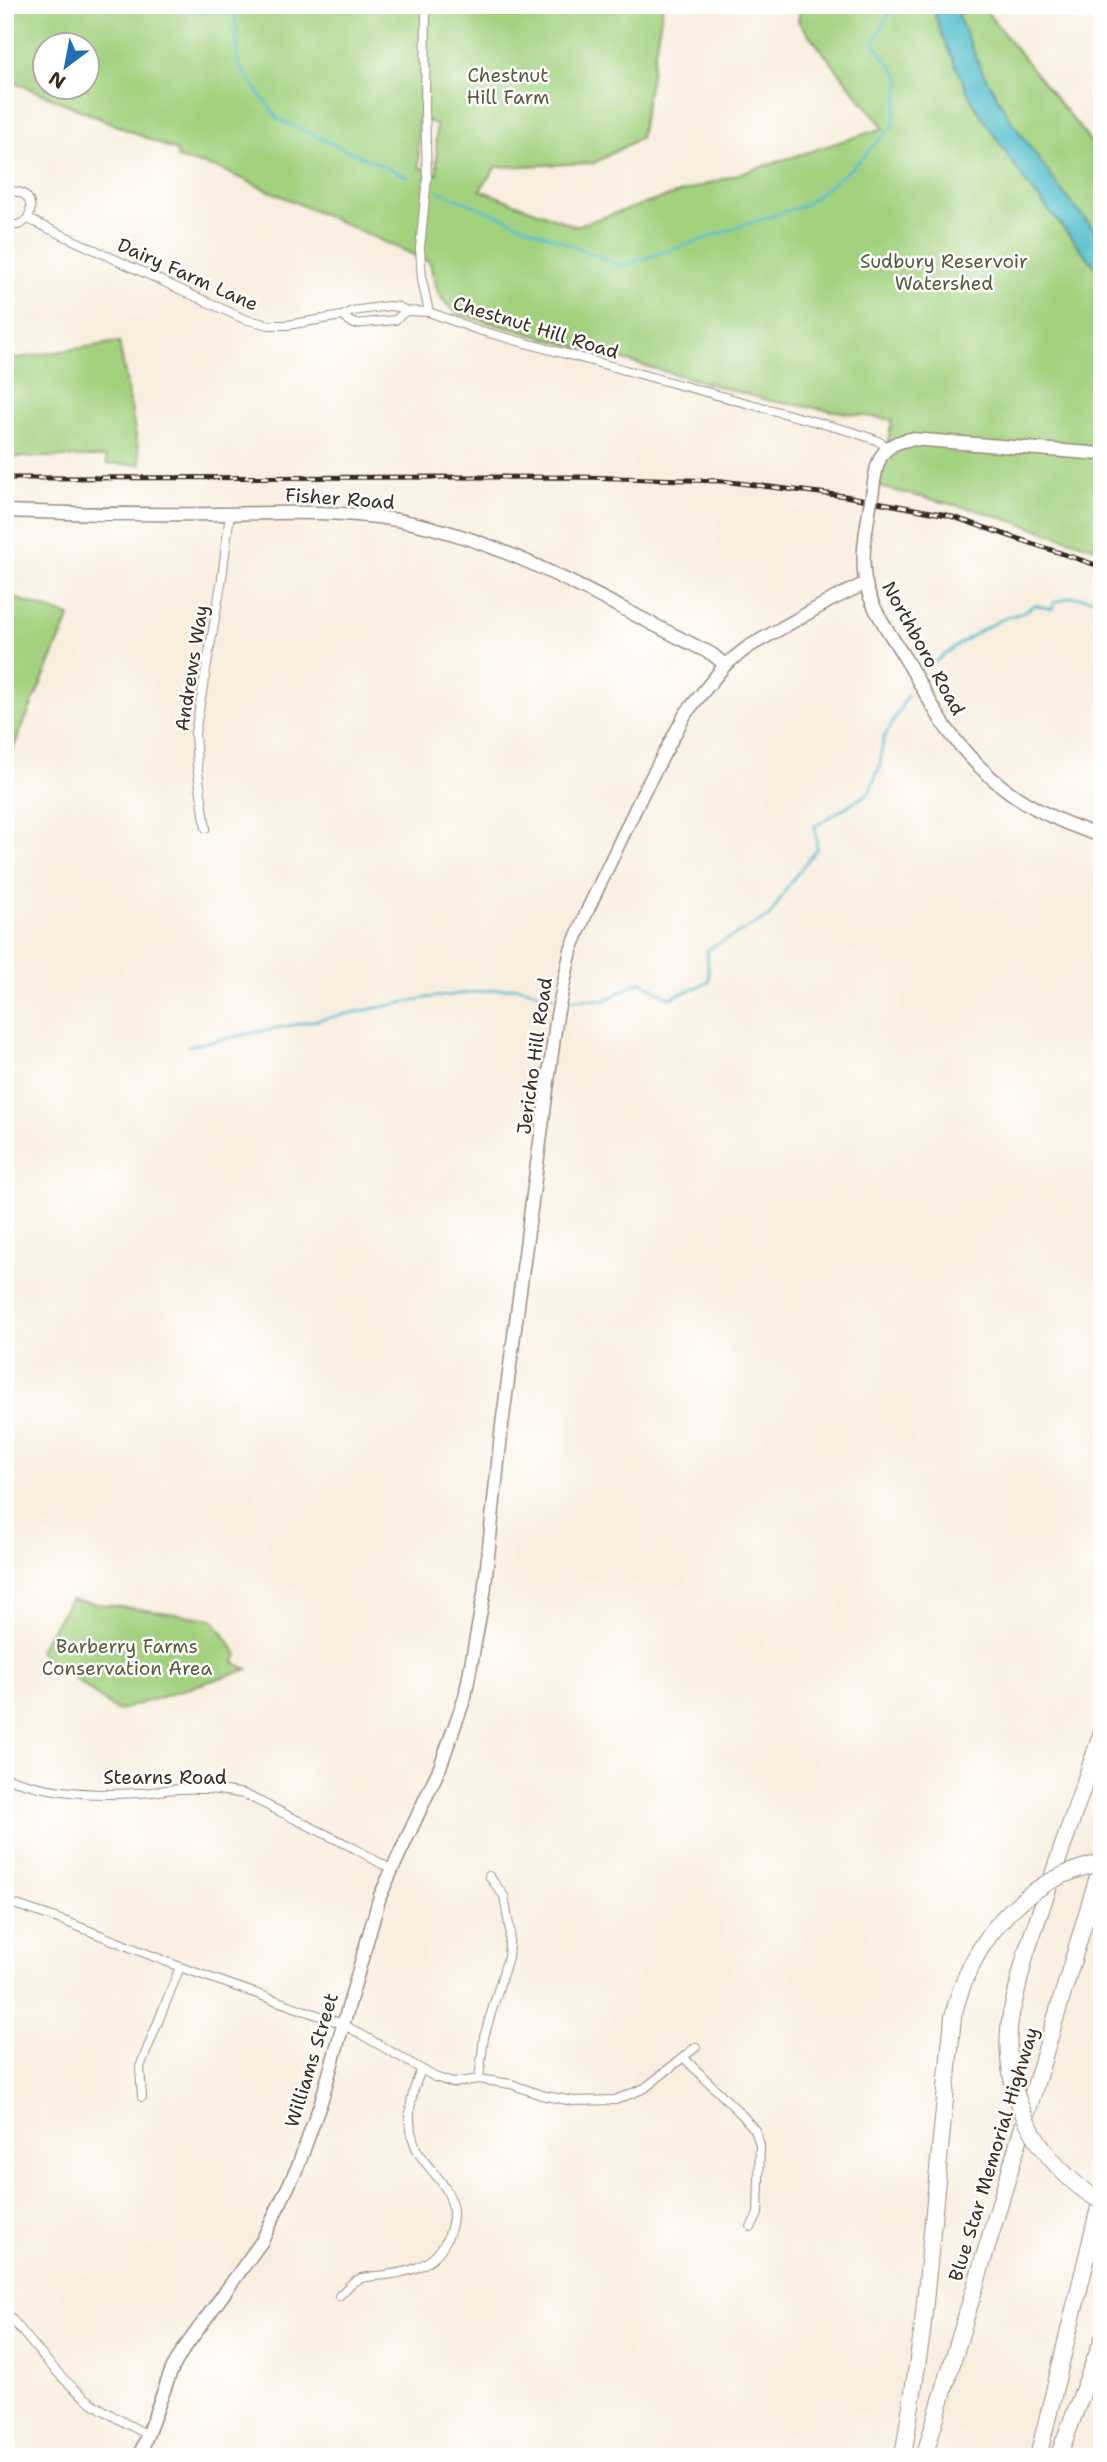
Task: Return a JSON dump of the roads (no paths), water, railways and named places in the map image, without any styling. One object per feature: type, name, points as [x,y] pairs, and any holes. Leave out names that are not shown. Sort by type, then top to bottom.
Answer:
[{"type":"highway","points":[[1102,1732],[1026,1953],[1008,2037],[1014,2089],[1038,2142],[1055,2165],[1102,2202]]},
{"type":"highway","points":[[903,2457],[922,2333],[953,2017],[960,1989],[985,1941],[1007,1914],[1028,1895],[1048,1882],[1078,1869],[1102,1863]]},
{"type":"highway","name":"Blue Star Memorial Highway","points":[[924,2457],[1102,1863]]},
{"type":"highway","points":[[1038,2457],[1102,2195]]},
{"type":"highway","points":[[1058,2457],[1102,2341]]},
{"type":"street","name":"Chestnut Hill Road","points":[[426,5],[427,178],[420,248],[422,280],[429,312],[478,330],[853,432],[888,447]]},
{"type":"street","points":[[5,193],[18,191],[27,198],[31,208],[28,219],[18,225],[5,224]]},
{"type":"street","name":"Dairy Farm Lane","points":[[28,219],[244,318],[269,325],[287,325],[389,306],[406,311],[429,312]]},
{"type":"street","name":"Dairy Farm Lane","points":[[342,316],[354,324],[396,320],[406,311]]},
{"type":"street","points":[[888,447],[911,439],[1102,454]]},
{"type":"street","name":"Northboro Road","points":[[888,447],[876,467],[863,549],[866,583],[885,625],[947,728],[982,769],[1005,790],[1032,808],[1102,836]]},
{"type":"street","name":"Fisher Road","points":[[5,511],[122,515],[302,512],[398,520],[440,530],[494,548],[542,569],[712,654],[724,665]]},
{"type":"street","name":"Andrews Way","points":[[206,828],[197,765],[196,719],[222,578],[230,513]]},
{"type":"street","name":"Jericho Hill Road","points":[[473,1653],[484,1594],[502,1424],[564,979],[571,950],[654,770],[686,713],[724,665],[769,634],[866,583]]},
{"type":"street","name":"Williams Street","points":[[139,2457],[172,2369],[249,2261],[274,2221],[298,2166],[321,2102],[371,1921],[453,1735],[465,1697],[473,1653]]},
{"type":"street","name":"Stearns Road","points":[[5,1777],[47,1790],[70,1793],[137,1793],[181,1789],[225,1790],[244,1794],[393,1870]]},
{"type":"street","points":[[479,2079],[484,2037],[508,1957],[510,1931],[504,1896],[489,1876]]},
{"type":"street","points":[[5,1901],[67,1922],[180,1967],[343,2024],[421,2070],[453,2083],[479,2079],[511,2084],[553,2098],[596,2102],[615,2100],[645,2088],[696,2047]]},
{"type":"street","points":[[142,2097],[140,2067],[180,1967]]},
{"type":"street","points":[[684,2058],[755,2130],[760,2145],[758,2214],[751,2227]]},
{"type":"street","points":[[340,2296],[360,2278],[417,2268],[439,2251],[447,2240],[453,2223],[451,2200],[447,2190],[416,2147],[411,2126],[409,2108],[412,2091],[421,2070]]},
{"type":"street","points":[[5,2311],[72,2386],[90,2401],[148,2435]]},
{"type":"water","points":[[932,5],[956,5],[981,69],[1010,119],[1060,189],[1102,239],[1102,275],[1027,184],[973,103],[942,36]]},
{"type":"waterway","points":[[235,5],[238,64],[278,119],[408,177]]},
{"type":"waterway","points":[[439,191],[622,266],[805,205],[855,165],[893,126],[901,79],[874,43],[893,5]]},
{"type":"waterway","points":[[935,662],[979,631],[1034,605],[1052,609],[1055,602],[1071,597],[1102,599]]},
{"type":"waterway","points":[[572,1000],[604,1001],[640,981],[670,998],[709,982],[707,950],[769,917],[790,883],[817,848],[815,826],[869,793],[880,765],[883,740],[908,694]]},
{"type":"waterway","points":[[188,1046],[426,998],[517,987],[553,996]]},
{"type":"railway","points":[[5,478],[581,477],[722,481],[845,496],[947,515],[1102,567]]},
{"type":"park label","name":"Chestnut Hill Farm","points":[[508,86]]},
{"type":"park label","name":"Sudbury Reservoir Watershed","points":[[944,272]]},
{"type":"park label","name":"Barberry Farms Conservation Area","points":[[127,1657]]}]
